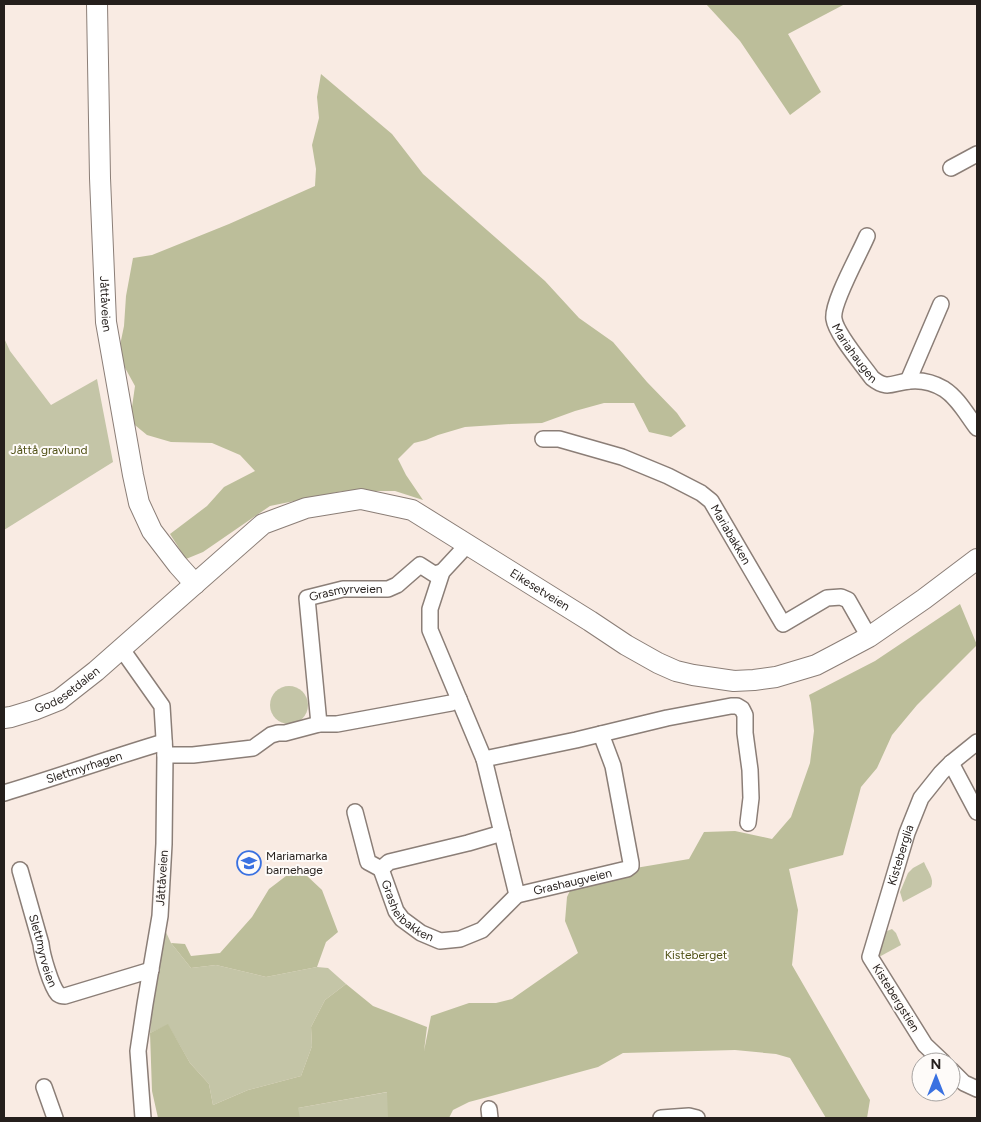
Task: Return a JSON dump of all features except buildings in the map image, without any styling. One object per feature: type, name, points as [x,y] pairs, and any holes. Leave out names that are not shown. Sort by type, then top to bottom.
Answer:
[{"type":"main road","name":"Jåttåveien","points":[[97,4],[100,178],[106,322],[139,502],[152,531],[195,584]]},
{"type":"main road","name":"Eikesetveien","points":[[122,648],[262,524],[306,508],[361,499],[412,510],[626,645],[658,663],[693,675],[734,681],[776,677],[816,665],[869,637],[977,561]]},
{"type":"main road","name":"Godesetdalen","points":[[4,718],[34,710],[59,700],[122,648]]},
{"type":"street","points":[[951,168],[977,154]]},
{"type":"street","name":"Mariahaugen","points":[[867,236],[840,295],[834,313],[834,320],[841,334],[872,378],[878,383],[885,385],[918,381],[928,382],[944,389],[956,399],[977,428]]},
{"type":"street","points":[[908,381],[941,304]]},
{"type":"street","name":"Mariabakken","points":[[543,439],[559,439],[622,457],[668,476],[701,493],[711,501],[782,624],[827,598],[841,597],[848,600],[869,637]]},
{"type":"street","name":"Grashaugveien","points":[[468,544],[442,572],[430,609],[430,630],[484,759],[517,895],[627,869],[631,866],[632,863],[613,766],[601,734]]},
{"type":"street","name":"Grasmyrveien","points":[[319,724],[306,598],[343,588],[388,589],[397,585],[420,565],[434,574],[442,572]]},
{"type":"street","name":"Jåttåveien","points":[[122,648],[162,706],[165,748],[164,844],[160,916],[138,1051],[143,1118]]},
{"type":"street","points":[[319,724],[337,724],[451,703],[459,699]]},
{"type":"street","points":[[484,759],[667,718],[737,706],[742,709],[745,715],[751,798],[748,823]]},
{"type":"street","name":"Slettmyrhagen","points":[[4,793],[130,752],[165,748],[193,754],[253,748],[271,735],[319,724]]},
{"type":"street","name":"Kisteberglia","points":[[870,957],[907,833],[923,795],[940,773],[977,742]]},
{"type":"street","points":[[951,763],[977,812]]},
{"type":"street","name":"Grasheibakken","points":[[355,812],[368,862],[381,869],[396,911],[402,919],[422,933],[440,941],[460,939],[482,930],[517,895]]},
{"type":"street","name":"Grasheibakken","points":[[381,869],[389,862],[502,833]]},
{"type":"street","name":"Slettmyrveien","points":[[20,870],[41,944],[38,959],[57,992],[62,996],[151,970]]},
{"type":"street","name":"Kistebergstien","points":[[870,957],[925,1044],[933,1052]]},
{"type":"street","points":[[961,1080],[977,1089]]},
{"type":"street","points":[[44,1087],[55,1118]]},
{"type":"street","points":[[662,1118],[689,1116],[697,1118]]},
{"type":"green space","points":[[706,4],[845,4],[788,34],[821,92],[790,115],[740,41]]},
{"type":"green space","points":[[321,74],[392,134],[423,174],[545,281],[579,318],[613,342],[647,382],[677,413],[686,426],[671,437],[649,432],[634,403],[604,403],[542,423],[465,427],[414,443],[398,459],[423,500],[395,491],[343,491],[270,506],[203,552],[186,559],[170,534],[207,506],[224,487],[255,471],[240,455],[212,443],[171,442],[147,435],[130,421],[135,386],[118,355],[133,258],[152,255],[315,186],[316,169],[312,145],[319,118],[317,97]]},
{"type":"green space","name":"Jåttå gravlund","points":[[4,338],[10,351],[51,405],[97,379],[113,462],[4,530]]},
{"type":"green space","name":"Kisteberget","points":[[960,604],[977,645],[917,705],[892,735],[877,768],[861,787],[843,855],[789,869],[798,910],[792,965],[870,1100],[867,1118],[826,1118],[790,1058],[776,1054],[735,1050],[623,1053],[598,1067],[469,1102],[453,1110],[449,1118],[388,1118],[387,1092],[298,1108],[300,1118],[158,1118],[152,1091],[150,1033],[168,1024],[190,1063],[209,1084],[213,1105],[248,1090],[301,1076],[312,1046],[311,1027],[325,1000],[346,984],[373,1006],[427,1027],[424,1051],[431,1016],[469,1003],[496,1003],[512,999],[578,953],[565,921],[567,897],[576,878],[689,859],[704,832],[735,831],[772,839],[791,817],[810,763],[814,731],[809,695],[875,661]]},
{"type":"green space","points":[[289,686],[296,687],[302,692],[307,698],[307,712],[302,718],[296,723],[289,724],[282,723],[276,718],[271,712],[270,705],[271,698],[276,692],[282,687]]},
{"type":"green space","points":[[924,862],[931,878],[931,887],[903,902],[900,892],[908,873]]},
{"type":"green space","points":[[305,874],[322,890],[338,932],[326,942],[317,967],[266,977],[216,965],[191,968],[171,943],[185,944],[191,956],[220,953],[252,917],[269,889],[286,876]]},
{"type":"green space","points":[[892,929],[896,933],[901,945],[879,957],[878,947],[887,931]]},
{"type":"green space","points":[[165,930],[171,943],[191,968],[216,965],[266,977],[317,967],[328,968],[346,984],[325,1000],[311,1027],[312,1046],[301,1076],[248,1090],[213,1105],[209,1084],[190,1063],[168,1025],[150,1033],[155,981]]},
{"type":"green space","points":[[388,1092],[388,1118],[270,1118],[298,1108]]},
{"type":"place","name":"Mariamarka barnehage","points":[[249,863]]}]
